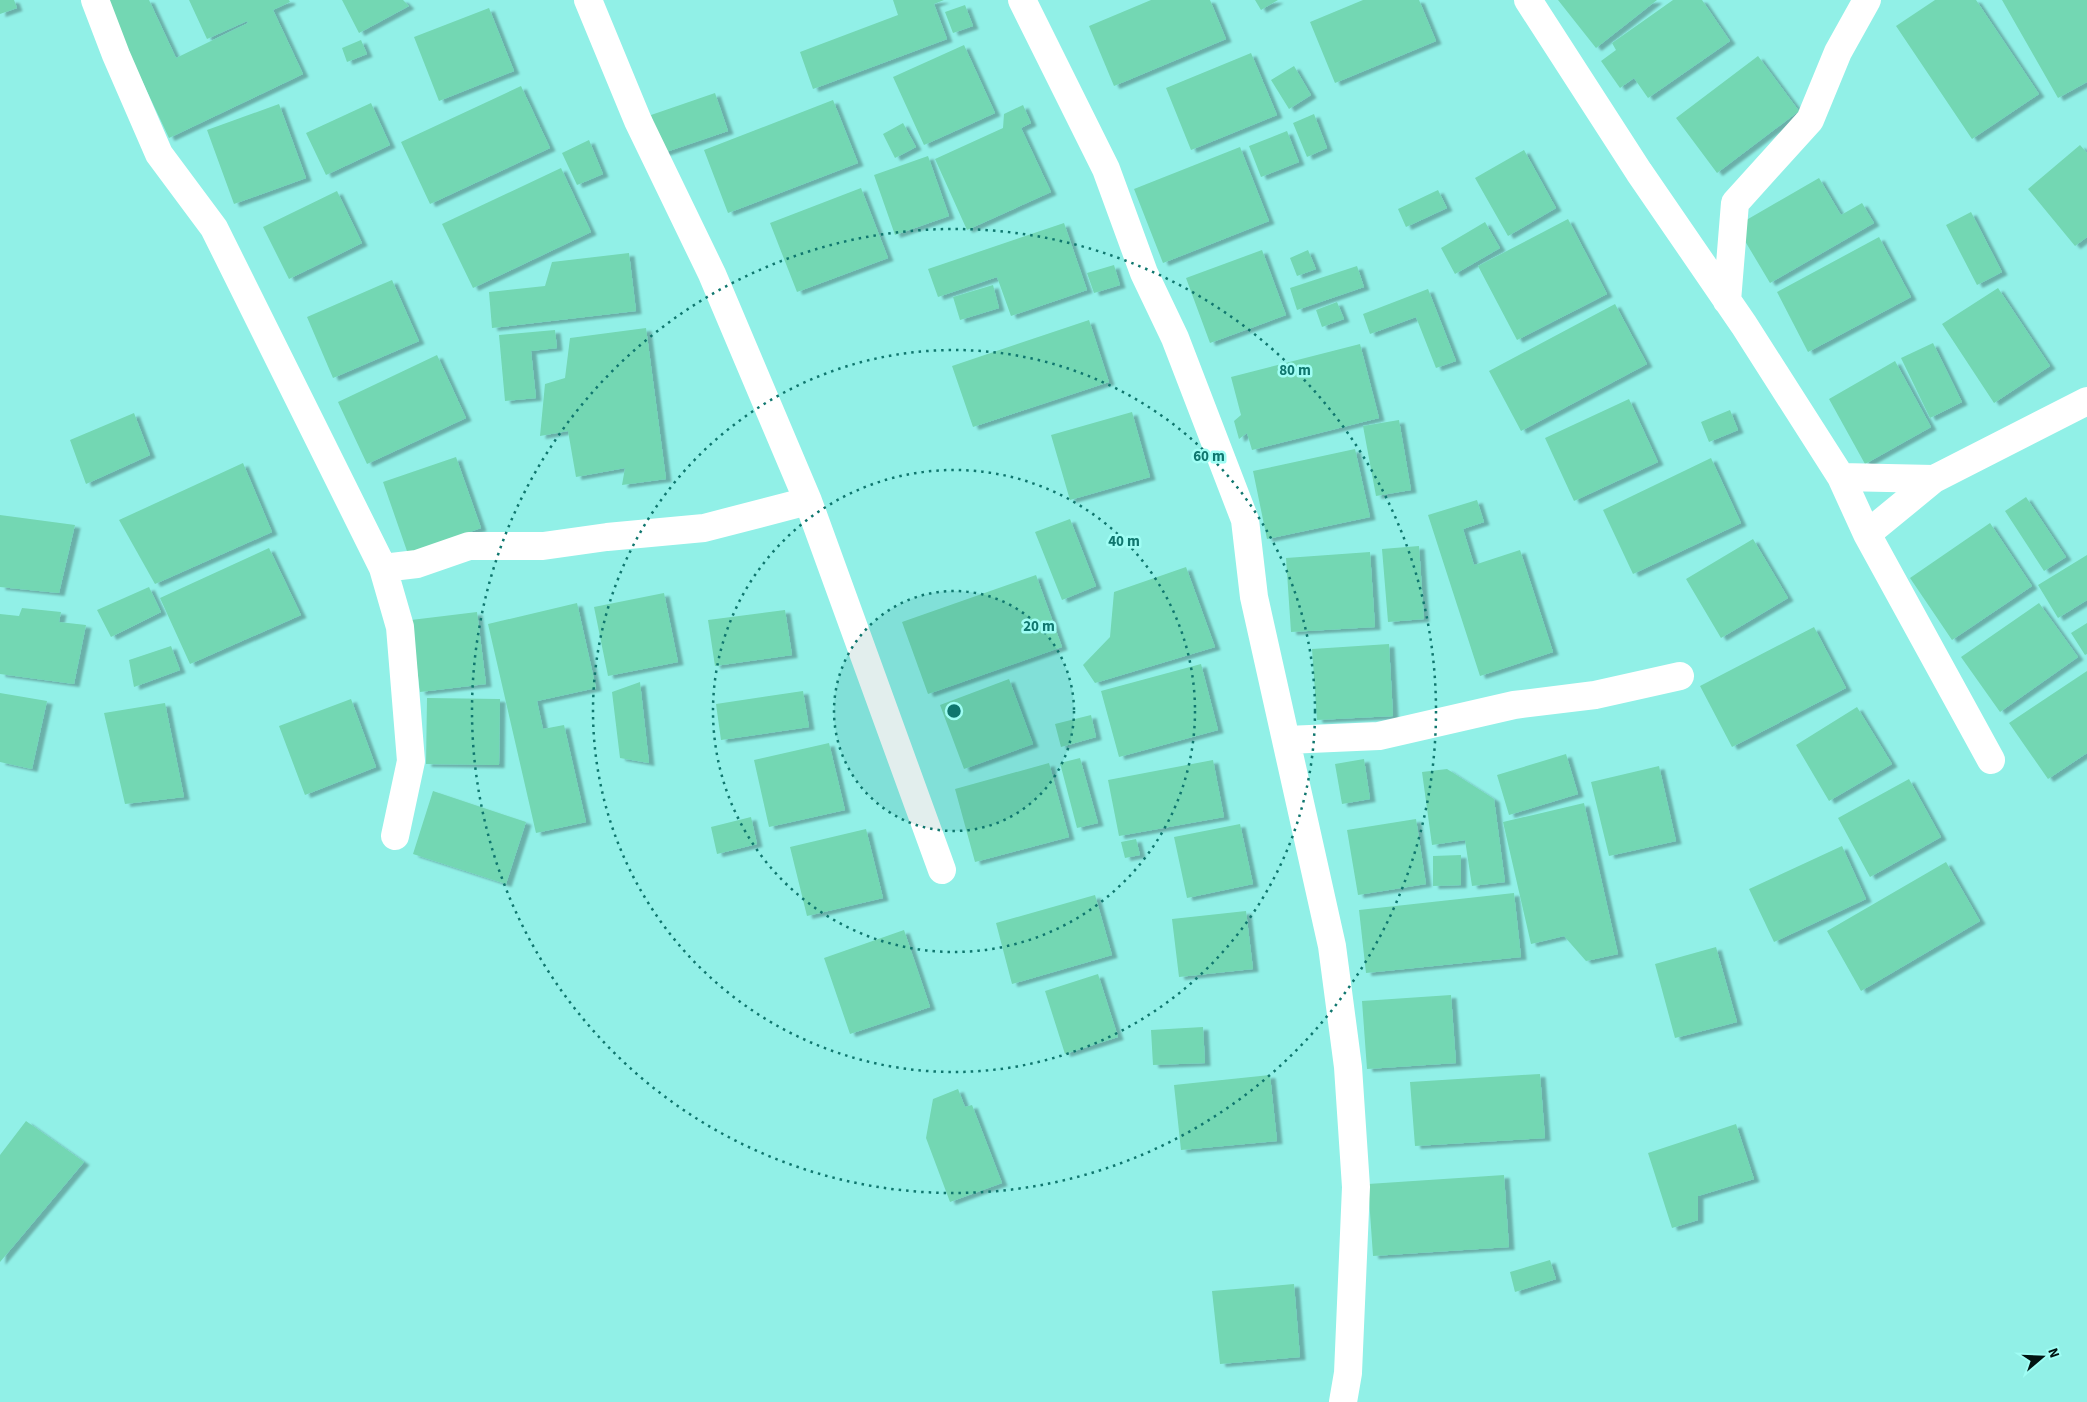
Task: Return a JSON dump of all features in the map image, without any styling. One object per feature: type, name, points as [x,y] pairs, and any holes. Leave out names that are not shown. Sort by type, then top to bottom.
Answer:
[{"type":"street","points":[[95,0],[116,55],[159,154],[214,228],[383,568],[400,627],[411,761],[395,836]]},
{"type":"street","points":[[588,0],[638,121],[712,274],[808,501],[942,870]]},
{"type":"street","points":[[1022,0],[1106,169],[1144,272],[1175,338],[1245,520],[1254,597],[1332,946],[1348,1068],[1356,1187],[1348,1373],[1343,1402]]},
{"type":"street","points":[[1528,0],[1639,172],[1727,301],[1841,477],[1867,534],[1991,760]]},
{"type":"street","points":[[1727,301],[1735,203],[1810,120],[1838,52],[1867,0]]},
{"type":"street","points":[[1867,534],[1934,479],[2087,401]]},
{"type":"street","points":[[1841,477],[1934,479]]},
{"type":"street","points":[[383,568],[417,564],[469,546],[543,546],[608,537],[704,528],[808,501]]},
{"type":"street","points":[[1287,740],[1379,736],[1514,705],[1595,695],[1680,676]]},
{"type":"building","points":[[0,0],[14,0],[17,8],[0,14]]},
{"type":"building","points":[[104,0],[149,0],[176,58],[248,23],[247,21],[207,39],[189,0],[289,0],[290,2],[273,10],[303,74],[169,138]]},
{"type":"building","points":[[342,0],[403,0],[409,6],[359,33]]},
{"type":"building","points":[[893,0],[944,0],[934,4],[947,39],[813,89],[800,52],[898,15]]},
{"type":"building","points":[[1151,0],[1210,0],[1226,39],[1114,86],[1089,26]]},
{"type":"building","points":[[1255,0],[1278,0],[1261,10]]},
{"type":"building","points":[[1363,0],[1419,0],[1436,41],[1335,83],[1310,22]]},
{"type":"building","points":[[1558,0],[1657,0],[1596,48]]},
{"type":"building","points":[[1673,0],[1702,0],[1730,41],[1648,98],[1634,78],[1620,88],[1601,61],[1616,50],[1612,43]]},
{"type":"building","points":[[1935,0],[1976,0],[2039,94],[1972,139],[1896,26]]},
{"type":"building","points":[[2002,0],[2087,0],[2087,82],[2058,98]]},
{"type":"building","points":[[965,5],[973,26],[953,33],[945,12]]},
{"type":"building","points":[[489,8],[514,71],[439,101],[414,37]]},
{"type":"building","points":[[361,40],[367,54],[347,62],[342,48]]},
{"type":"building","points":[[964,45],[995,113],[924,145],[893,77]]},
{"type":"building","points":[[1251,53],[1277,115],[1191,150],[1166,88]]},
{"type":"building","points":[[1758,56],[1799,111],[1717,173],[1676,118]]},
{"type":"building","points":[[1294,66],[1311,95],[1289,109],[1271,80]]},
{"type":"building","points":[[521,86],[550,148],[430,204],[401,142]]},
{"type":"building","points":[[715,93],[728,131],[663,153],[651,115]]},
{"type":"building","points":[[833,100],[858,163],[728,213],[704,150]]},
{"type":"building","points":[[371,103],[390,145],[326,175],[306,133]]},
{"type":"building","points":[[279,104],[306,178],[234,204],[207,130]]},
{"type":"building","points":[[1023,105],[1031,123],[1021,128],[1051,192],[967,230],[935,159],[1003,128],[1004,114]]},
{"type":"building","points":[[1314,114],[1327,148],[1307,157],[1293,123]]},
{"type":"building","points":[[903,123],[916,147],[895,158],[883,134]]},
{"type":"building","points":[[1287,131],[1299,162],[1261,177],[1249,146]]},
{"type":"building","points":[[589,140],[603,174],[577,185],[562,153]]},
{"type":"building","points":[[2080,145],[2087,153],[2087,237],[2075,246],[2028,189]]},
{"type":"building","points":[[1240,147],[1269,221],[1163,263],[1134,189]]},
{"type":"building","points":[[1524,150],[1556,208],[1508,236],[1475,178]]},
{"type":"building","points":[[928,156],[949,216],[895,235],[874,175]]},
{"type":"building","points":[[561,168],[591,232],[473,288],[442,224]]},
{"type":"building","points":[[1819,178],[1841,215],[1862,203],[1874,223],[1770,283],[1736,226]]},
{"type":"building","points":[[861,188],[888,258],[797,292],[770,223]]},
{"type":"building","points":[[1438,190],[1447,208],[1406,227],[1398,209]]},
{"type":"building","points":[[337,191],[362,243],[289,279],[263,227]]},
{"type":"building","points":[[1971,212],[2002,272],[1977,285],[1946,225]]},
{"type":"building","points":[[1568,219],[1607,294],[1517,340],[1478,266]]},
{"type":"building","points":[[1485,222],[1500,248],[1455,274],[1441,248]]},
{"type":"building","points":[[1064,223],[1087,290],[1011,316],[997,277],[938,297],[928,269]]},
{"type":"building","points":[[1879,237],[1911,297],[1808,352],[1777,292]]},
{"type":"building","points":[[1262,250],[1286,315],[1210,343],[1186,278]]},
{"type":"building","points":[[1308,250],[1316,269],[1297,276],[1290,258]]},
{"type":"building","points":[[629,253],[636,311],[492,328],[489,292],[545,286],[552,262]]},
{"type":"building","points":[[1114,265],[1120,285],[1094,293],[1087,273]]},
{"type":"building","points":[[1357,266],[1364,287],[1297,310],[1290,288]]},
{"type":"building","points":[[392,280],[419,341],[333,378],[307,317]]},
{"type":"building","points":[[993,285],[999,308],[960,320],[953,297]]},
{"type":"building","points":[[1998,288],[2050,366],[1994,403],[1942,324]]},
{"type":"building","points":[[1428,289],[1456,361],[1436,368],[1416,317],[1370,334],[1363,314]]},
{"type":"building","points":[[1337,302],[1344,319],[1322,327],[1316,310]]},
{"type":"building","points":[[1615,304],[1647,364],[1521,431],[1489,371]]},
{"type":"building","points":[[1089,320],[1109,382],[973,427],[952,366]]},
{"type":"building","points":[[646,328],[666,479],[622,485],[625,468],[576,477],[568,431],[540,436],[545,384],[565,378],[570,338]]},
{"type":"building","points":[[555,330],[557,348],[531,351],[536,398],[505,401],[499,335]]},
{"type":"building","points":[[1933,343],[1962,402],[1930,418],[1901,358]]},
{"type":"building","points":[[1360,344],[1379,418],[1252,450],[1247,433],[1239,439],[1234,421],[1241,415],[1231,377]]},
{"type":"building","points":[[437,355],[466,418],[367,464],[338,402]]},
{"type":"building","points":[[1895,361],[1931,427],[1865,464],[1829,399]]},
{"type":"building","points":[[1629,399],[1658,462],[1574,501],[1545,438]]},
{"type":"building","points":[[1730,410],[1738,430],[1709,442],[1701,422]]},
{"type":"building","points":[[1132,412],[1150,477],[1070,500],[1051,435]]},
{"type":"building","points":[[134,413],[150,455],[86,484],[70,440]]},
{"type":"building","points":[[1399,420],[1411,490],[1376,496],[1363,426]]},
{"type":"building","points":[[1355,449],[1370,517],[1267,539],[1253,471]]},
{"type":"building","points":[[456,457],[481,528],[408,554],[383,482]]},
{"type":"building","points":[[1711,458],[1741,523],[1633,574],[1603,510]]},
{"type":"building","points":[[243,463],[272,532],[155,584],[119,520]]},
{"type":"building","points":[[2026,497],[2066,557],[2044,571],[2005,511]]},
{"type":"building","points":[[1477,500],[1484,522],[1463,529],[1474,565],[1520,550],[1553,652],[1480,676],[1428,515]]},
{"type":"building","points":[[0,515],[75,525],[59,593],[0,587]]},
{"type":"building","points":[[1070,519],[1096,586],[1062,600],[1035,532]]},
{"type":"building","points":[[1990,523],[2032,586],[1952,640],[1910,578]]},
{"type":"building","points":[[1753,539],[1788,598],[1721,638],[1686,579]]},
{"type":"building","points":[[1419,546],[1424,619],[1388,622],[1382,549]]},
{"type":"building","points":[[269,548],[301,615],[190,664],[160,598]]},
{"type":"building","points":[[1370,552],[1375,627],[1291,632],[1286,558]]},
{"type":"building","points":[[2087,555],[2087,600],[2058,618],[2038,585]]},
{"type":"building","points":[[1186,567],[1215,647],[1095,683],[1083,665],[1110,637],[1114,592]]},
{"type":"building","points":[[1036,575],[1062,647],[928,694],[902,622]]},
{"type":"building","points":[[149,587],[161,612],[111,637],[97,610]]},
{"type":"building","points":[[664,593],[678,662],[608,676],[594,607]]},
{"type":"building","points":[[577,603],[596,688],[537,701],[543,729],[564,725],[586,822],[536,833],[488,624]]},
{"type":"building","points":[[2039,603],[2078,657],[2000,712],[1961,657]]},
{"type":"building","points":[[22,608],[61,612],[59,622],[86,625],[74,684],[0,674],[0,614],[19,616]]},
{"type":"building","points":[[785,610],[792,655],[715,666],[708,620]]},
{"type":"building","points":[[477,612],[486,684],[420,692],[411,620]]},
{"type":"building","points":[[2087,623],[2087,654],[2085,655],[2071,633]]},
{"type":"building","points":[[1814,627],[1846,688],[1732,747],[1700,686]]},
{"type":"building","points":[[1389,644],[1393,716],[1317,720],[1312,649]]},
{"type":"building","points":[[171,646],[180,670],[134,687],[129,660]]},
{"type":"building","points":[[1201,664],[1218,730],[1119,757],[1101,691]]},
{"type":"building","points":[[2087,671],[2087,753],[2048,779],[2009,723]]},
{"type":"building","points":[[1009,679],[1033,744],[964,769],[940,705]]},
{"type":"building","points":[[640,682],[649,763],[620,758],[612,692]]},
{"type":"building","points":[[803,691],[809,727],[721,740],[716,704]]},
{"type":"building","points":[[0,693],[47,701],[32,769],[0,762]]},
{"type":"building","points":[[427,698],[500,699],[499,765],[426,764]]},
{"type":"building","points":[[351,699],[376,767],[305,795],[279,726]]},
{"type":"building","points":[[165,703],[184,797],[125,804],[104,713]]},
{"type":"building","points":[[1857,707],[1892,764],[1829,801],[1796,745]]},
{"type":"building","points":[[1091,715],[1096,737],[1061,747],[1055,724]]},
{"type":"building","points":[[829,743],[845,810],[769,827],[754,760]]},
{"type":"building","points":[[1566,754],[1578,794],[1509,815],[1497,775]]},
{"type":"building","points":[[1080,758],[1098,823],[1077,828],[1060,763]]},
{"type":"building","points":[[1364,759],[1370,799],[1342,804],[1335,764]]},
{"type":"building","points":[[1213,760],[1224,817],[1119,836],[1108,780]]},
{"type":"building","points":[[1049,763],[1069,837],[975,862],[955,789]]},
{"type":"building","points":[[1659,766],[1676,841],[1609,856],[1591,782]]},
{"type":"building","points":[[1447,769],[1494,799],[1505,882],[1472,886],[1465,840],[1432,845],[1422,772]]},
{"type":"building","points":[[1909,779],[1941,837],[1870,877],[1838,818]]},
{"type":"building","points":[[433,791],[526,822],[506,884],[413,854]]},
{"type":"building","points":[[1584,803],[1618,954],[1586,961],[1564,936],[1531,944],[1503,822]]},
{"type":"building","points":[[751,817],[757,844],[717,854],[711,827]]},
{"type":"building","points":[[1416,819],[1426,884],[1358,895],[1347,830]]},
{"type":"building","points":[[1240,824],[1253,884],[1187,898],[1174,837]]},
{"type":"building","points":[[866,829],[883,898],[807,916],[790,847]]},
{"type":"building","points":[[1136,839],[1140,855],[1125,858],[1121,842]]},
{"type":"building","points":[[1842,846],[1866,899],[1774,942],[1749,889]]},
{"type":"building","points":[[1461,855],[1461,885],[1433,886],[1433,856]]},
{"type":"building","points":[[1946,862],[1980,921],[1861,991],[1827,931]]},
{"type":"building","points":[[1514,893],[1521,957],[1366,973],[1359,910]]},
{"type":"building","points":[[1095,895],[1112,955],[1012,984],[996,923]]},
{"type":"building","points":[[1246,911],[1253,969],[1179,977],[1172,919]]},
{"type":"building","points":[[904,930],[930,1007],[850,1034],[824,958]]},
{"type":"building","points":[[1716,947],[1737,1022],[1675,1038],[1655,964]]},
{"type":"building","points":[[1098,974],[1118,1037],[1065,1054],[1045,991]]},
{"type":"building","points":[[1451,995],[1456,1063],[1367,1069],[1362,1001]]},
{"type":"building","points":[[1203,1027],[1205,1063],[1153,1065],[1151,1030]]},
{"type":"building","points":[[1540,1074],[1545,1138],[1415,1146],[1410,1082]]},
{"type":"building","points":[[1270,1075],[1277,1141],[1181,1150],[1174,1085]]},
{"type":"building","points":[[958,1089],[965,1107],[972,1105],[1002,1183],[950,1202],[926,1138],[933,1099]]},
{"type":"building","points":[[26,1121],[84,1162],[0,1262],[0,1155]]},
{"type":"building","points":[[1736,1124],[1754,1179],[1698,1196],[1698,1220],[1672,1228],[1648,1153]]},
{"type":"building","points":[[1504,1175],[1509,1247],[1373,1256],[1368,1184]]},
{"type":"building","points":[[1550,1260],[1556,1279],[1515,1292],[1510,1272]]},
{"type":"building","points":[[1294,1284],[1300,1357],[1220,1364],[1212,1291]]}]
